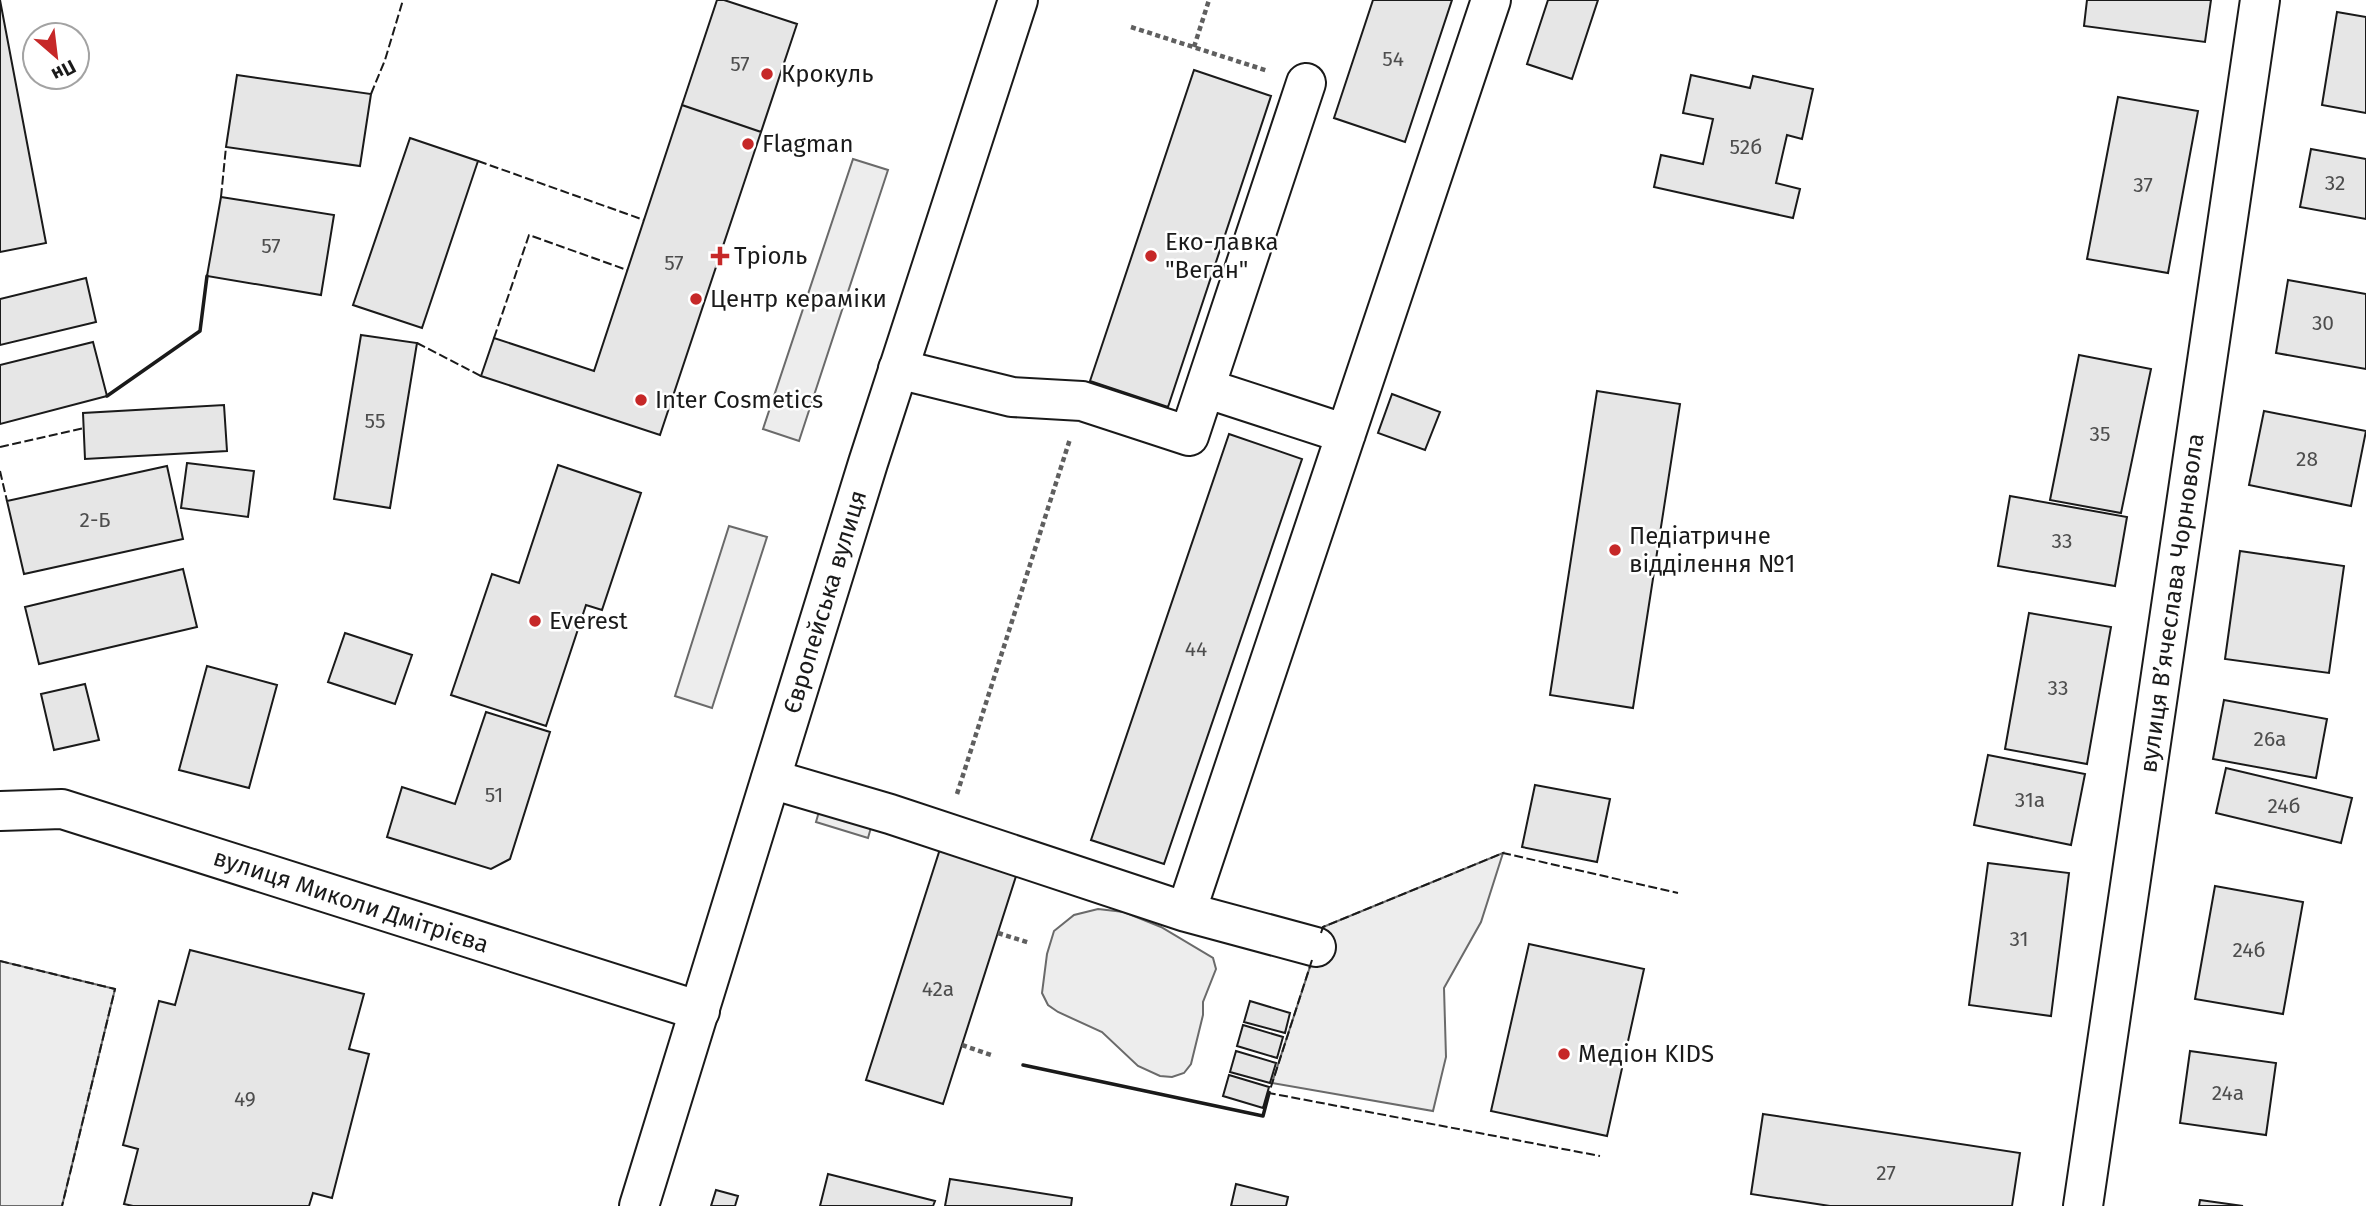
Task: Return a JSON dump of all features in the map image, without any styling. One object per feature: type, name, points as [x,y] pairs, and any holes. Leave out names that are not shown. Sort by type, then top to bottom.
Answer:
[{"type":"street","name":"Європейська вулиця","points":[[639,1206],[898,369],[1017,0]]},
{"type":"street","points":[[1186,912],[1492,0]]},
{"type":"street","name":"вулиця Вʼячеслава Чорновола","points":[[2083,1206],[2260,0]]},
{"type":"street","points":[[898,369],[1012,397],[1082,401],[1189,436],[1306,83]]},
{"type":"street","points":[[1205,388],[1346,434]]},
{"type":"street","points":[[771,779],[945,832],[1186,912],[1316,947]]},
{"type":"street","name":"вулиця Миколи Дмітрієва","points":[[0,810],[62,809],[700,1011]]},
{"type":"path","points":[[1194,47],[1209,0]]},
{"type":"path","points":[[1131,27],[1306,83]]},
{"type":"path","points":[[945,832],[1082,401]]},
{"type":"path","points":[[998,933],[1030,943]]},
{"type":"path","points":[[962,1045],[994,1056]]},
{"type":"shaded area","points":[[853,159],[888,170],[799,441],[763,429]]},
{"type":"shaded area","points":[[729,526],[767,537],[712,708],[675,696]]},
{"type":"shaded area","points":[[824,794],[876,810],[868,838],[816,822]]},
{"type":"shaded area","points":[[1503,853],[1481,922],[1444,988],[1446,1057],[1433,1111],[1272,1083],[1323,927]]},
{"type":"shaded area","points":[[1098,909],[1124,912],[1161,927],[1213,958],[1216,969],[1203,1002],[1203,1015],[1191,1064],[1184,1073],[1172,1077],[1160,1076],[1138,1066],[1102,1032],[1048,1005],[1042,993],[1047,954],[1054,931],[1074,915]]},
{"type":"shaded area","points":[[0,961],[115,989],[62,1206],[0,1206]]},
{"type":"building","points":[[0,0],[46,243],[0,252]]},
{"type":"building","points":[[717,0],[797,24],[761,132],[682,105]]},
{"type":"building","points":[[1373,0],[1452,0],[1405,142],[1334,118]]},
{"type":"building","points":[[1548,0],[1598,0],[1572,79],[1527,64]]},
{"type":"building","points":[[2087,0],[2211,0],[2205,42],[2084,26]]},
{"type":"building","points":[[2337,12],[2366,17],[2366,113],[2322,105]]},
{"type":"building","points":[[1194,70],[1271,96],[1168,407],[1090,381]]},
{"type":"building","points":[[237,75],[371,94],[360,166],[226,147]]},
{"type":"building","points":[[1691,75],[1750,88],[1753,76],[1813,89],[1802,139],[1787,135],[1776,183],[1800,189],[1793,218],[1654,187],[1661,155],[1703,164],[1713,119],[1683,113]]},
{"type":"building","points":[[2118,97],[2198,111],[2168,273],[2087,259]]},
{"type":"building","points":[[682,105],[761,132],[660,435],[481,376],[494,338],[594,371]]},
{"type":"building","points":[[410,138],[478,161],[422,328],[353,305]]},
{"type":"building","points":[[2311,149],[2366,159],[2366,219],[2300,207]]},
{"type":"building","points":[[221,197],[334,215],[321,295],[207,276]]},
{"type":"building","points":[[86,278],[96,322],[0,345],[0,299]]},
{"type":"building","points":[[2288,280],[2366,294],[2366,369],[2276,353]]},
{"type":"building","points":[[361,335],[417,343],[390,508],[334,499]]},
{"type":"building","points":[[93,342],[107,396],[0,424],[0,365]]},
{"type":"building","points":[[2079,355],[2151,369],[2121,513],[2050,500]]},
{"type":"building","name":"Педіатричне відділення №1","points":[[1597,391],[1680,404],[1633,708],[1550,695]]},
{"type":"building","points":[[1392,394],[1440,412],[1425,450],[1378,433]]},
{"type":"building","points":[[224,405],[227,451],[85,459],[83,413]]},
{"type":"building","points":[[2264,411],[2366,431],[2351,506],[2249,485]]},
{"type":"building","points":[[1229,434],[1302,459],[1164,864],[1091,840]]},
{"type":"building","points":[[187,463],[254,471],[248,517],[181,508]]},
{"type":"building","points":[[558,465],[641,493],[602,610],[586,605],[546,726],[451,695],[492,574],[519,583]]},
{"type":"building","points":[[167,466],[183,539],[24,574],[7,501]]},
{"type":"building","points":[[2010,496],[2127,517],[2115,586],[1998,566]]},
{"type":"building","points":[[2240,551],[2344,566],[2329,673],[2225,659]]},
{"type":"building","points":[[183,569],[197,627],[39,664],[25,607]]},
{"type":"building","points":[[2029,613],[2111,627],[2087,764],[2005,749]]},
{"type":"building","points":[[345,633],[412,655],[395,704],[328,682]]},
{"type":"building","points":[[207,666],[277,685],[249,788],[179,770]]},
{"type":"building","points":[[85,684],[99,740],[54,750],[41,694]]},
{"type":"building","points":[[2224,700],[2327,719],[2316,778],[2213,759]]},
{"type":"building","points":[[486,712],[550,732],[510,859],[491,869],[387,837],[402,787],[455,804]]},
{"type":"building","points":[[1988,755],[2085,774],[2071,845],[1974,825]]},
{"type":"building","points":[[2226,768],[2352,798],[2341,843],[2216,813]]},
{"type":"building","points":[[1535,785],[1610,799],[1597,862],[1522,847]]},
{"type":"building","points":[[940,849],[1017,873],[943,1104],[866,1080]]},
{"type":"building","points":[[1988,863],[2069,873],[2051,1016],[1969,1005]]},
{"type":"building","points":[[2215,886],[2303,902],[2283,1014],[2195,999]]},
{"type":"building","name":"Медіон KIDS","points":[[1529,944],[1644,969],[1607,1136],[1491,1111]]},
{"type":"building","points":[[190,950],[364,994],[349,1049],[369,1054],[332,1198],[313,1193],[309,1206],[124,1204],[138,1149],[123,1145],[159,1001],[175,1005]]},
{"type":"building","points":[[1250,1001],[1290,1013],[1285,1033],[1244,1022]]},
{"type":"building","points":[[1243,1025],[1283,1037],[1277,1058],[1237,1046]]},
{"type":"building","points":[[1236,1051],[1276,1063],[1270,1083],[1230,1072]]},
{"type":"building","points":[[2190,1051],[2276,1063],[2266,1135],[2180,1123]]},
{"type":"building","points":[[1229,1075],[1269,1087],[1263,1108],[1223,1096]]},
{"type":"building","points":[[1763,1114],[2020,1153],[2012,1206],[1830,1206],[1751,1194]]},
{"type":"building","points":[[828,1174],[935,1201],[933,1206],[820,1206]]},
{"type":"building","points":[[950,1179],[1072,1198],[1071,1206],[945,1206]]},
{"type":"building","points":[[1236,1184],[1288,1197],[1286,1206],[1231,1206]]},
{"type":"building","points":[[716,1190],[738,1196],[735,1206],[711,1206]]},
{"type":"building","points":[[2200,1200],[2243,1206],[2199,1206]]},
{"type":"fence","points":[[371,94],[385,60],[403,0]]},
{"type":"fence","points":[[221,197],[226,147]]},
{"type":"fence","points":[[478,161],[644,220]]},
{"type":"fence","points":[[494,338],[529,235],[627,270]]},
{"type":"fence","points":[[417,343],[481,376]]},
{"type":"fence","points":[[0,447],[84,428]]},
{"type":"fence","points":[[0,471],[7,501]]},
{"type":"fence","points":[[1321,933],[1323,927],[1503,853],[1678,893]]},
{"type":"fence","points":[[1312,960],[1269,1093],[1600,1156]]},
{"type":"fence","points":[[0,961],[115,989],[62,1206]]},
{"type":"wall","points":[[107,396],[200,331],[207,276]]},
{"type":"wall","points":[[1023,1065],[1263,1116],[1269,1093]]},
{"type":"place","name":"Крокуль","points":[[767,74]]},
{"type":"place","name":"Flagman","points":[[748,144]]},
{"type":"place","name":"Тріоль","points":[[720,256]]},
{"type":"place","name":"Еко-лавка \"Веган\"","points":[[1151,256]]},
{"type":"place","name":"Центр кераміки","points":[[696,299]]},
{"type":"place","name":"Inter Cosmetics","points":[[641,400]]},
{"type":"place","name":"Педіатричне відділення №1","points":[[1615,550]]},
{"type":"place","name":"Everest","points":[[535,621]]},
{"type":"place","name":"Медіон KIDS","points":[[1564,1054]]}]
